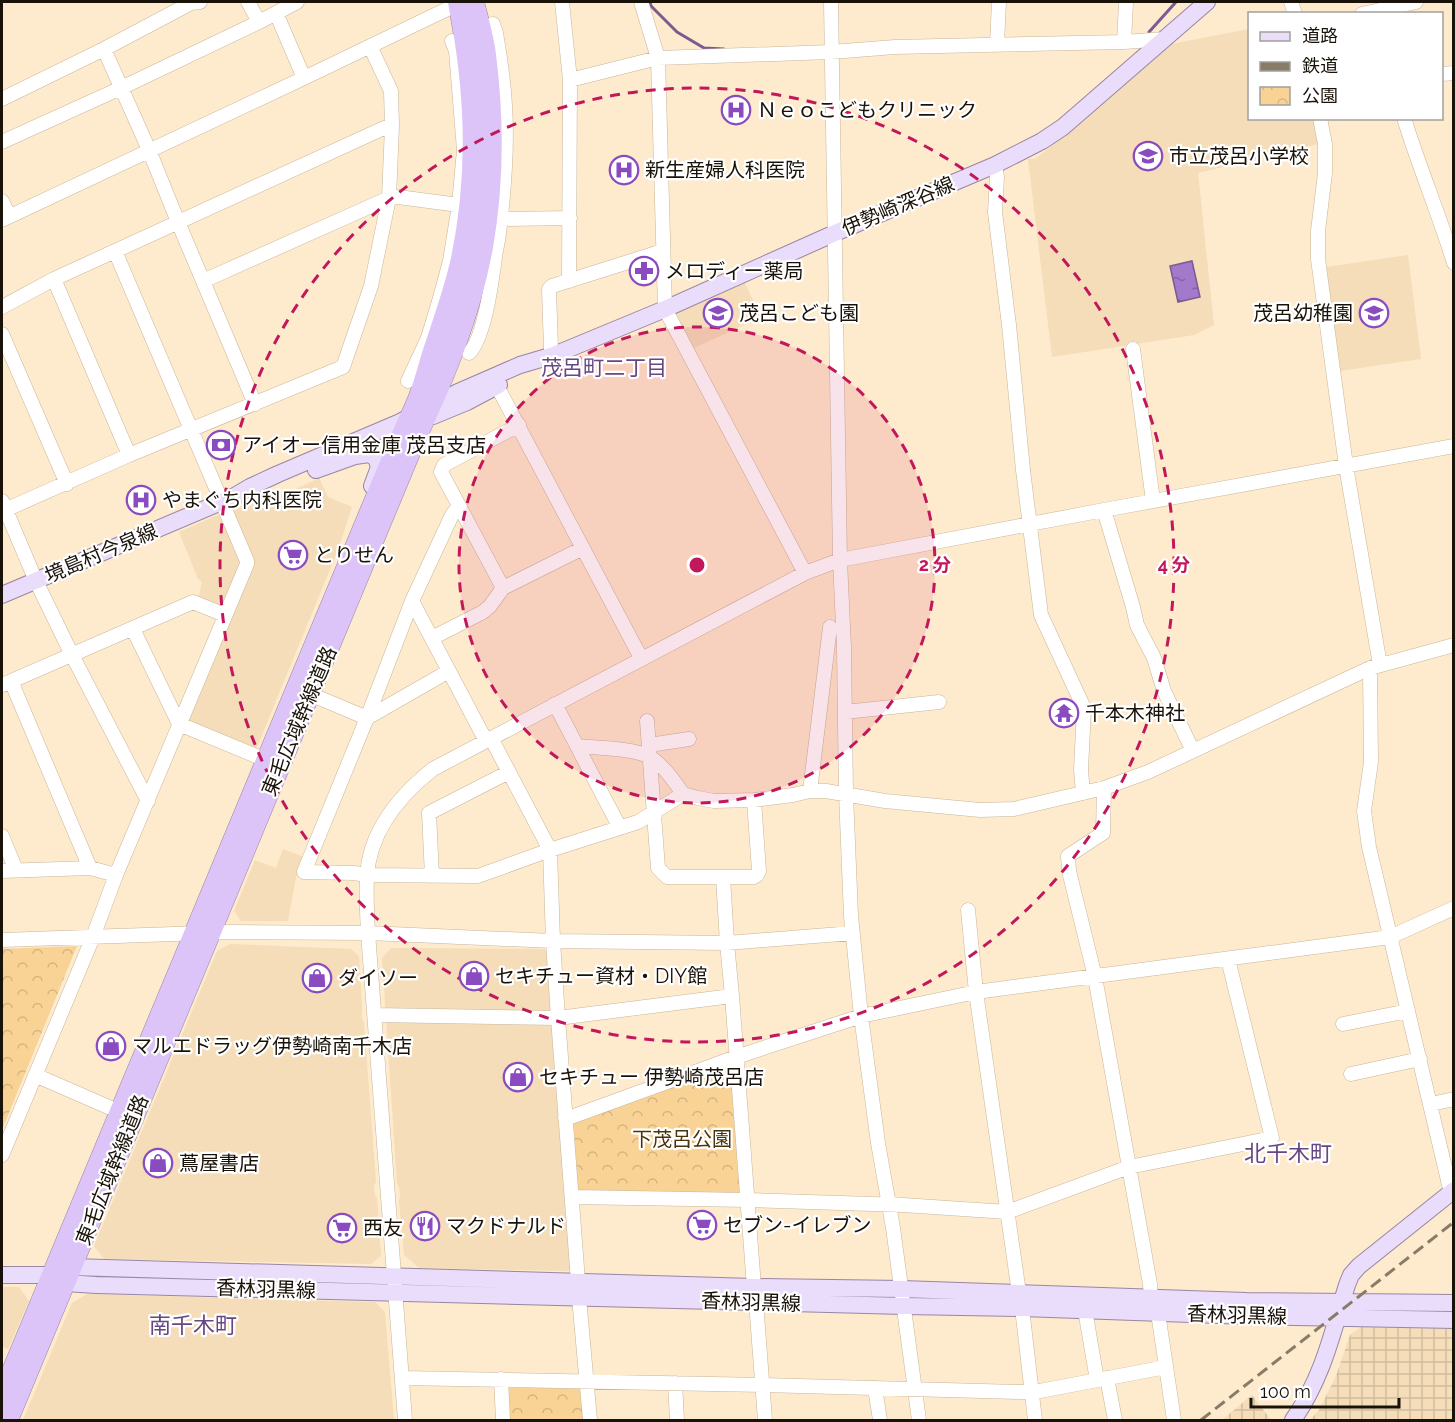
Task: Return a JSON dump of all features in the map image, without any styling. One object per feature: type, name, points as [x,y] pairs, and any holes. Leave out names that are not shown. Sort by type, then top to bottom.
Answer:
[{"type":"highway","name":"東毛広域幹線道路","points":[[8,1420],[63,1275],[203,932],[266,760],[357,542],[418,418],[446,371],[458,339],[483,247],[491,148],[490,87],[486,52],[463,2]]},
{"type":"highway","name":"東毛広域幹線道路","points":[[2,1395],[63,1275],[120,1112],[280,765],[418,418],[419,397],[430,346],[450,300],[461,259],[470,205],[469,146],[473,107],[463,2]]},
{"type":"main road","name":"伊勢崎深谷線","points":[[418,418],[458,392],[520,365],[554,355],[665,309],[835,232],[994,165],[1042,141],[1063,127],[1207,2]]},
{"type":"main road","name":"伊勢崎深谷線","points":[[418,418],[467,402],[554,355]]},
{"type":"main road","name":"境島村今泉線","points":[[227,499],[276,486],[316,470],[418,418]]},
{"type":"main road","name":"境島村今泉線","points":[[2,595],[227,499],[278,474],[400,423],[418,418]]},
{"type":"main road","points":[[316,470],[363,454],[369,454],[378,461],[378,470],[362,511],[357,542]]},
{"type":"main road","points":[[1293,1420],[1311,1393],[1324,1362],[1351,1275],[1359,1266],[1452,1192]]},
{"type":"main road","name":"香林羽黒線","points":[[2,1275],[755,1294],[904,1306],[1020,1300],[1085,1310],[1246,1301],[1454,1320]]},
{"type":"main road","name":"香林羽黒線","points":[[755,1294],[902,1289],[1020,1300],[1154,1305]]},
{"type":"main road","name":"香林羽黒線","points":[[1340,1310],[1454,1303]]},
{"type":"street","points":[[2,99],[191,3],[200,2]]},
{"type":"street","points":[[248,2],[259,22]]},
{"type":"street","points":[[2,142],[121,88],[297,2]]},
{"type":"street","points":[[2,201],[5,218],[463,2]]},
{"type":"street","points":[[562,2],[570,80],[569,280]]},
{"type":"street","points":[[641,2],[658,58],[665,309],[805,573]]},
{"type":"street","points":[[831,2],[840,560],[846,794],[853,933],[861,1016],[919,1420]]},
{"type":"street","points":[[997,44],[999,2]]},
{"type":"street","points":[[1124,42],[1126,2]]},
{"type":"street","points":[[1377,8],[1416,2]]},
{"type":"street","points":[[276,13],[304,78]]},
{"type":"street","points":[[469,353],[476,342],[487,308],[501,219],[506,148],[505,106],[493,24]]},
{"type":"street","points":[[570,80],[658,58],[831,52],[895,47],[1165,39]]},
{"type":"street","points":[[408,381],[430,346],[450,261],[469,146],[456,51],[452,41]]},
{"type":"street","points":[[147,801],[36,581],[4,506],[67,484],[343,367],[371,286],[389,198],[391,91],[370,46]]},
{"type":"street","points":[[104,49],[149,150],[255,404]]},
{"type":"street","points":[[486,52],[501,72]]},
{"type":"street","points":[[1320,120],[1325,144],[1318,259],[1375,667],[1371,762],[1364,811],[1365,823],[1368,847],[1452,1192]]},
{"type":"street","points":[[1405,120],[1454,263]]},
{"type":"street","points":[[2,307],[54,279],[392,126]]},
{"type":"street","points":[[994,165],[997,177],[995,212],[1041,615],[1084,708],[1083,793]]},
{"type":"street","points":[[203,280],[389,198],[398,197],[459,205]]},
{"type":"street","points":[[501,219],[570,218]]},
{"type":"street","points":[[2,1155],[93,937],[116,875],[247,564],[227,499],[192,431],[116,251]]},
{"type":"street","points":[[554,355],[551,349],[549,289],[552,286],[663,251]]},
{"type":"street","points":[[477,272],[495,252]]},
{"type":"street","points":[[54,279],[129,456]]},
{"type":"street","points":[[2,334],[67,484]]},
{"type":"street","points":[[1133,348],[1152,501]]},
{"type":"street","points":[[498,386],[641,658]]},
{"type":"street","points":[[503,588],[441,472],[444,465],[519,425]]},
{"type":"street","points":[[405,1420],[368,933],[367,875],[370,853],[380,828],[417,781],[433,769],[641,658],[805,573],[840,560],[1454,446]]},
{"type":"street","points":[[459,507],[452,514],[412,601],[304,872],[478,876],[638,822],[683,794]]},
{"type":"street","points":[[1104,510],[1137,625],[1154,658],[1164,691],[1193,751]]},
{"type":"street","points":[[432,638],[483,612],[503,588],[583,548]]},
{"type":"street","points":[[412,601],[449,672],[509,772],[550,850],[558,1018],[590,1420]]},
{"type":"street","points":[[90,868],[6,683],[193,602],[225,615]]},
{"type":"street","points":[[810,791],[830,627]]},
{"type":"street","points":[[133,629],[179,724],[266,760]]},
{"type":"street","points":[[649,751],[683,794],[714,801],[754,800],[810,791],[826,791],[885,801],[980,810],[1014,809],[1104,788],[1148,772],[1375,667],[1454,645]]},
{"type":"street","points":[[367,718],[449,672]]},
{"type":"street","points":[[310,694],[367,718]]},
{"type":"street","points":[[845,712],[939,702]]},
{"type":"street","points":[[555,704],[620,828]]},
{"type":"street","points":[[647,721],[658,868],[662,873],[667,876],[754,877],[757,875],[759,871],[754,800]]},
{"type":"street","points":[[577,746],[649,751],[690,739]]},
{"type":"street","points":[[432,876],[429,813],[509,772]]},
{"type":"street","points":[[1104,788],[1103,833],[1068,855],[1069,871],[1095,977],[1167,1367],[1174,1420]]},
{"type":"street","points":[[2,836],[9,871],[90,868],[116,875]]},
{"type":"street","points":[[723,877],[765,1420]]},
{"type":"street","points":[[565,1117],[571,1117],[736,1057],[861,1016],[976,992],[1390,938],[1454,908]]},
{"type":"street","points":[[968,910],[976,992],[1035,1420]]},
{"type":"street","points":[[2,940],[203,932],[368,933],[553,941],[727,943],[853,933]]},
{"type":"street","points":[[572,1197],[748,1200],[1007,1212],[1129,1167],[1272,1138],[1228,959]]},
{"type":"street","points":[[375,1015],[558,1018],[732,996]]},
{"type":"street","points":[[1343,1024],[1408,1011]]},
{"type":"street","points":[[1350,1074],[1420,1059]]},
{"type":"street","points":[[35,1075],[120,1112]]},
{"type":"street","points":[[1431,1104],[1454,1099]]},
{"type":"street","points":[[1085,1310],[1115,1420]]},
{"type":"street","points":[[402,1377],[1032,1392],[1167,1367]]},
{"type":"street","points":[[501,1378],[503,1420]]},
{"type":"street","points":[[675,1383],[678,1420]]},
{"type":"street","points":[[875,1388],[880,1420]]},
{"type":"shaded area","points":[[1248,29],[1248,120],[1313,120],[1318,144],[1198,173],[1214,325],[1194,335],[1052,357],[1028,159],[1035,159],[1085,120],[1171,44]]},
{"type":"shaded area","name":"茂呂幼稚園","points":[[1408,255],[1421,359],[1340,371],[1326,267]]},
{"type":"shaded area","name":"茂呂こども園","points":[[743,279],[761,317],[690,350],[674,321],[678,308]]},
{"type":"shaded area","points":[[319,478],[328,497],[352,507],[338,550],[255,752],[191,726],[189,717],[254,563],[233,512],[238,507],[285,494]]},
{"type":"shaded area","points":[[218,515],[240,559],[240,564],[223,606],[218,609],[198,600],[202,582],[198,579],[179,532]]},
{"type":"shaded area","points":[[283,849],[304,857],[296,877],[288,921],[241,921],[234,911],[255,860],[276,868]]},
{"type":"shaded area","points":[[230,944],[351,949],[359,956],[376,1181],[374,1186],[381,1256],[371,1264],[104,1259],[94,1246],[217,951]]},
{"type":"shaded area","points":[[391,948],[544,949],[547,951],[574,1267],[569,1271],[419,1268],[404,1255],[382,958]]},
{"type":"shaded area","points":[[2,1287],[19,1287],[29,1301],[8,1349],[2,1347]]},
{"type":"shaded area","points":[[87,1294],[375,1302],[385,1312],[394,1420],[23,1420],[72,1303]]},
{"type":"shaded area","points":[[1361,1327],[1453,1329],[1453,1420],[1310,1420],[1319,1410],[1336,1376],[1350,1335]]},
{"type":"shaded area","points":[[1252,1395],[1271,1420],[1222,1420]]},
{"type":"green space","points":[[77,946],[2,1130],[2,949]]},
{"type":"green space","name":"下茂呂公園","points":[[731,1065],[742,1191],[737,1196],[580,1192],[577,1190],[571,1122]]},
{"type":"green space","points":[[509,1384],[578,1386],[581,1391],[583,1420],[508,1420],[506,1387]]},
{"type":"water","points":[[1192,261],[1200,297],[1178,302],[1170,266]]},
{"type":"waterway","points":[[650,2],[651,6],[677,32],[704,48],[724,49]]},
{"type":"waterway","points":[[1149,32],[1176,2]]},
{"type":"railway","points":[[1201,1420],[1454,1222]]},
{"type":"place","name":"Ｎｅｏこどもクリニック","points":[[736,110]]},
{"type":"place","name":"市立茂呂小学校","points":[[1148,156]]},
{"type":"place","name":"新生産婦人科医院","points":[[624,170]]},
{"type":"place","name":"メロディー薬局","points":[[644,271]]},
{"type":"place","name":"茂呂こども園","points":[[718,313]]},
{"type":"place","name":"茂呂幼稚園","points":[[1374,313]]},
{"type":"place","name":"アイオー信用金庫 茂呂支店","points":[[221,445]]},
{"type":"place","name":"やまぐち内科医院","points":[[141,500]]},
{"type":"place","name":"とりせん","points":[[293,555]]},
{"type":"place","name":"千本木神社","points":[[1064,713]]},
{"type":"place","name":"セキチュー資材・DIY館","points":[[474,976]]},
{"type":"place","name":"ダイソー","points":[[317,978]]},
{"type":"place","name":"マルエドラッグ伊勢崎南千木店","points":[[111,1046]]},
{"type":"place","name":"セキチュー 伊勢崎茂呂店","points":[[518,1077]]},
{"type":"place","name":"蔦屋書店","points":[[158,1163]]},
{"type":"place","name":"セブン-イレブン","points":[[702,1225]]},
{"type":"place","name":"マクドナルド","points":[[425,1226]]},
{"type":"place","name":"西友","points":[[342,1228]]},
{"type":"district","name":"茂呂町二丁目","points":[[604,367]]},
{"type":"district","name":"北千木町","points":[[1288,1153]]},
{"type":"district","name":"南千木町","points":[[193,1325]]}]
